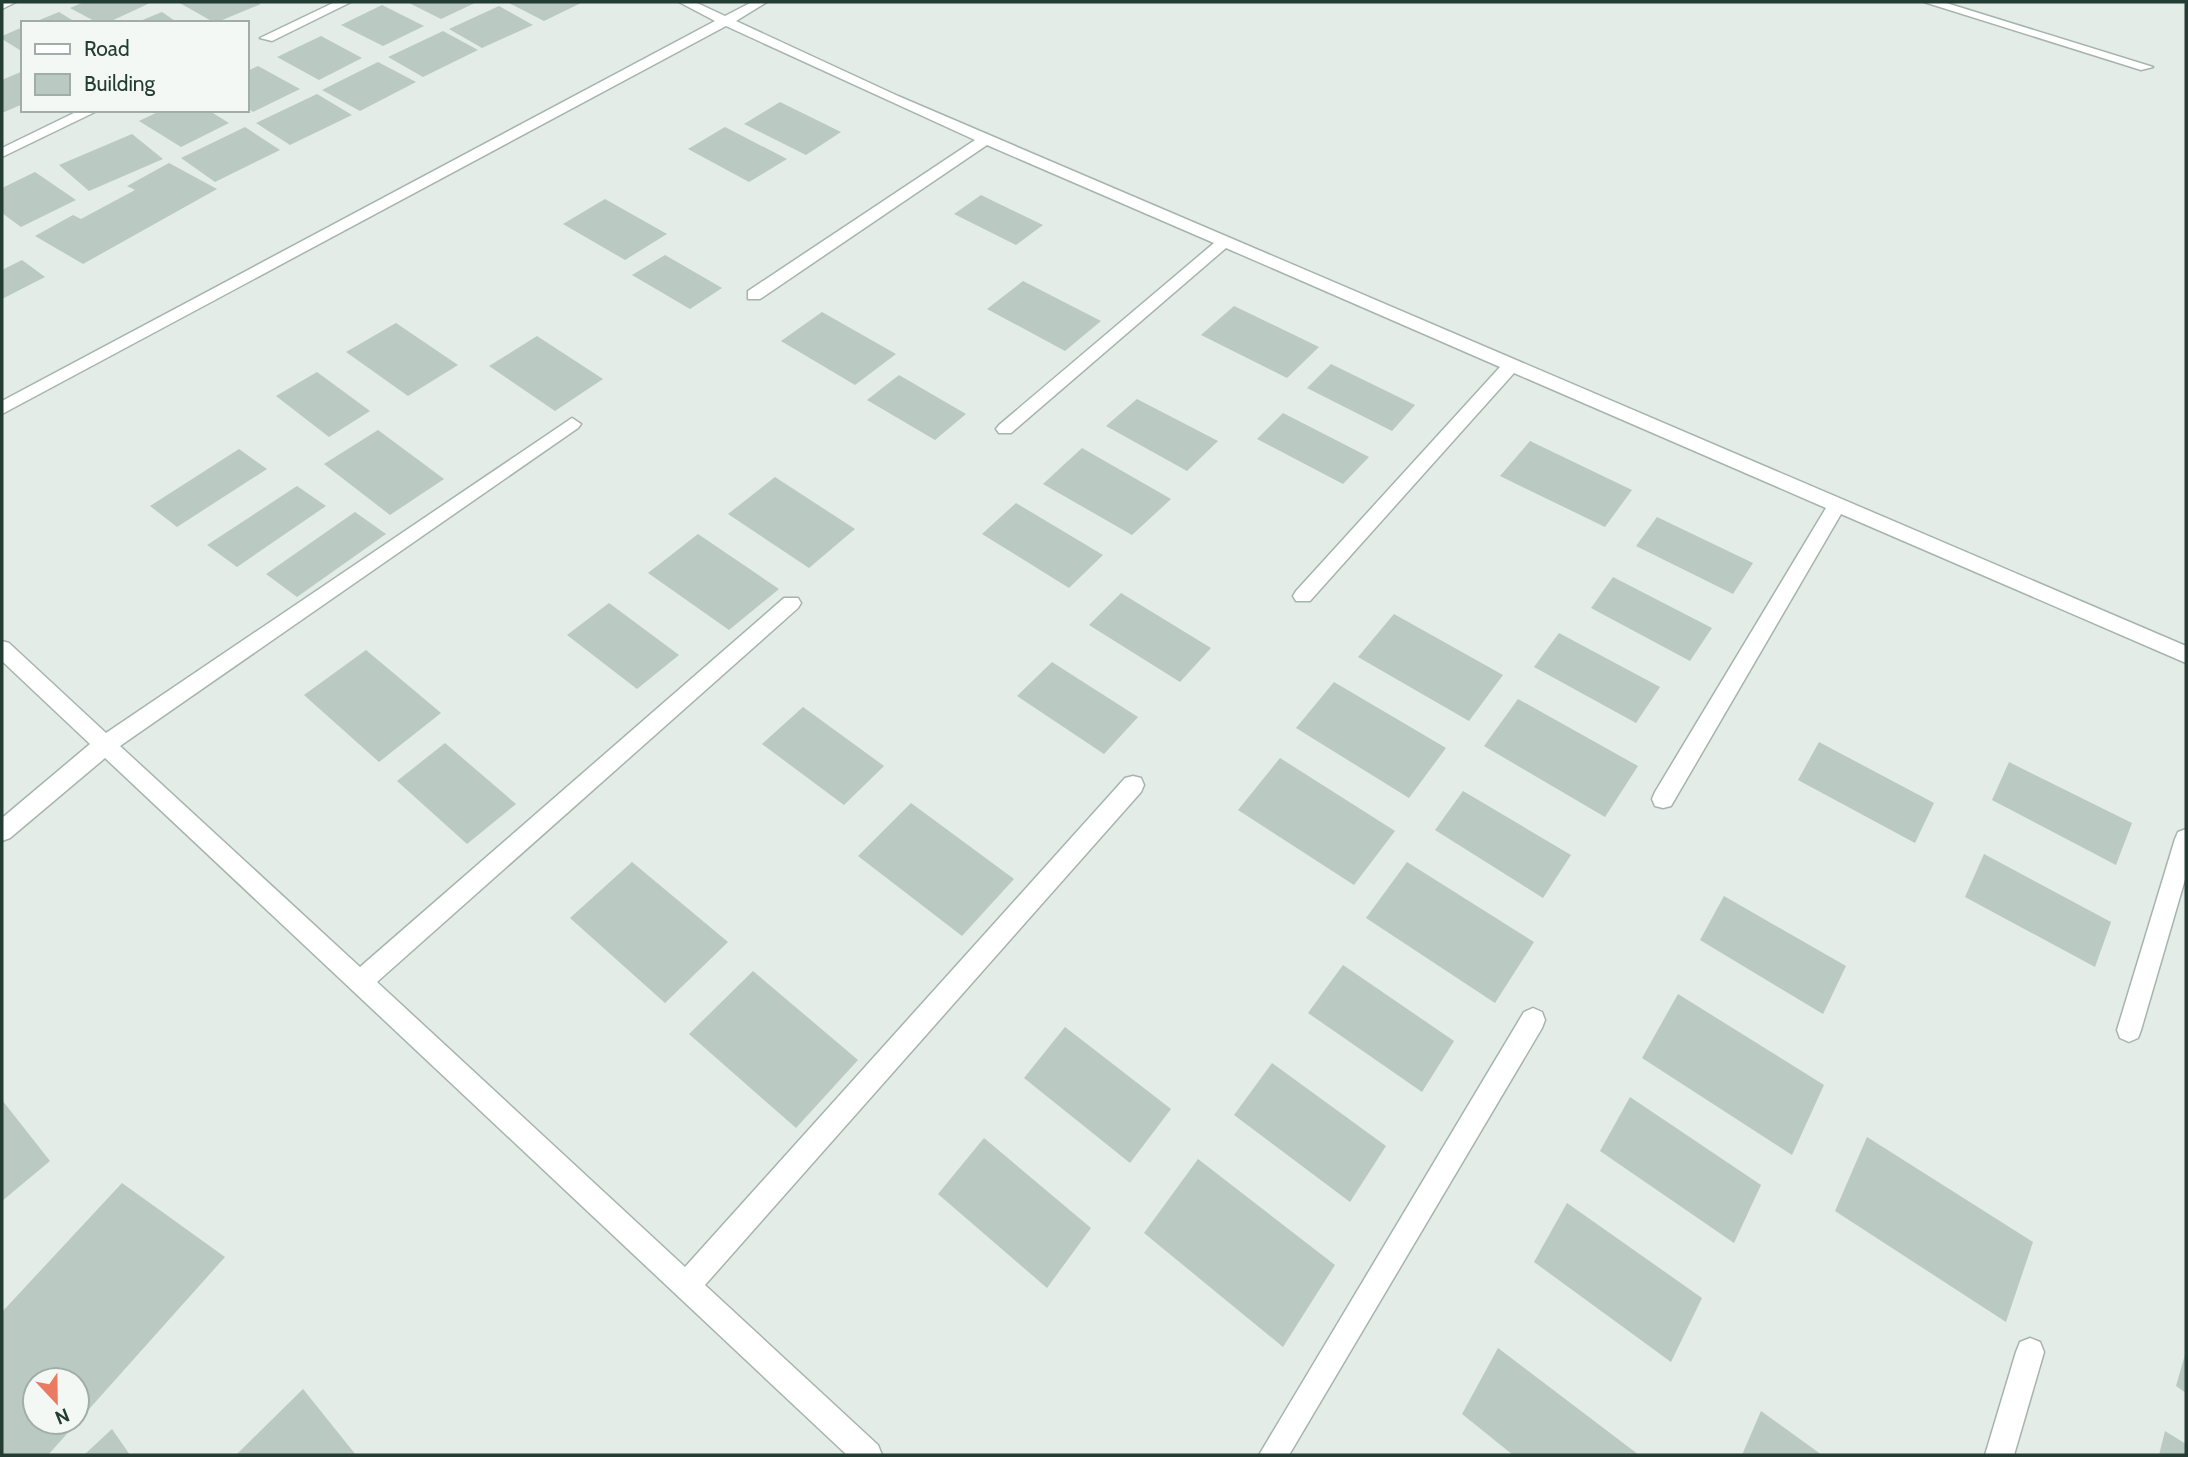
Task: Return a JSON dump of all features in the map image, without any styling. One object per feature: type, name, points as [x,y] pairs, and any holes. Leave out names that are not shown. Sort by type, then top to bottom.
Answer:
[{"type":"street","points":[[2,5],[10,2]]},
{"type":"street","points":[[267,38],[345,2]]},
{"type":"street","points":[[685,2],[893,99],[2186,655]]},
{"type":"street","points":[[2,408],[761,2]]},
{"type":"street","points":[[1930,2],[2146,67]]},
{"type":"street","points":[[2,153],[88,112]]},
{"type":"street","points":[[754,295],[986,139]]},
{"type":"street","points":[[1005,429],[1224,242]]},
{"type":"street","points":[[1303,596],[1511,365]]},
{"type":"street","points":[[2,831],[105,745],[572,424]]},
{"type":"street","points":[[1663,799],[1837,505]]},
{"type":"street","points":[[360,982],[792,603]]},
{"type":"street","points":[[2,649],[869,1455]]},
{"type":"street","points":[[686,1286],[1133,785]]},
{"type":"street","points":[[2129,1030],[2186,839]]},
{"type":"street","points":[[1273,1455],[1533,1020]]},
{"type":"street","points":[[1999,1455],[2030,1352]]},
{"type":"building","points":[[84,2],[152,2],[111,21],[94,21],[70,8]]},
{"type":"building","points":[[178,2],[261,4],[220,21],[211,21]]},
{"type":"building","points":[[407,2],[477,2],[441,19]]},
{"type":"building","points":[[507,2],[583,2],[544,21]]},
{"type":"building","points":[[382,5],[424,26],[383,46],[341,25]]},
{"type":"building","points":[[499,6],[533,25],[482,48],[449,29]]},
{"type":"building","points":[[59,12],[74,21],[37,21]]},
{"type":"building","points":[[162,12],[175,21],[140,21]]},
{"type":"building","points":[[21,28],[21,51],[2,39],[2,36]]},
{"type":"building","points":[[443,31],[478,50],[423,77],[388,57]]},
{"type":"building","points":[[321,36],[362,58],[319,80],[277,57]]},
{"type":"building","points":[[378,62],[416,82],[360,111],[322,90]]},
{"type":"building","points":[[258,66],[300,89],[253,112],[248,109],[248,71]]},
{"type":"building","points":[[21,72],[21,105],[2,113],[2,80]]},
{"type":"building","points":[[317,94],[352,115],[290,145],[256,123]]},
{"type":"building","points":[[780,102],[841,132],[806,155],[744,124]]},
{"type":"building","points":[[158,112],[211,112],[229,123],[181,147],[139,121]]},
{"type":"building","points":[[245,127],[280,150],[215,182],[181,158]]},
{"type":"building","points":[[725,127],[787,159],[749,182],[688,149]]},
{"type":"building","points":[[132,134],[163,159],[89,191],[59,165]]},
{"type":"building","points":[[169,163],[217,189],[83,264],[35,236],[73,215],[81,219],[135,190],[127,186]]},
{"type":"building","points":[[35,172],[76,200],[21,227],[2,213],[2,188]]},
{"type":"building","points":[[981,195],[1043,225],[1016,245],[954,214]]},
{"type":"building","points":[[605,199],[667,234],[625,260],[563,224]]},
{"type":"building","points":[[665,255],[722,288],[690,309],[632,275]]},
{"type":"building","points":[[22,260],[45,277],[2,299],[2,270]]},
{"type":"building","points":[[1023,281],[1101,321],[1065,351],[987,309]]},
{"type":"building","points":[[1234,306],[1319,347],[1287,378],[1201,335]]},
{"type":"building","points":[[822,312],[896,354],[855,385],[781,341]]},
{"type":"building","points":[[396,323],[458,365],[408,396],[346,352]]},
{"type":"building","points":[[537,336],[603,379],[555,411],[489,366]]},
{"type":"building","points":[[1331,364],[1415,405],[1392,431],[1307,388]]},
{"type":"building","points":[[317,372],[370,411],[329,437],[276,396]]},
{"type":"building","points":[[899,375],[966,414],[935,440],[867,400]]},
{"type":"building","points":[[1137,399],[1218,441],[1187,471],[1106,426]]},
{"type":"building","points":[[1283,413],[1369,457],[1343,484],[1257,439]]},
{"type":"building","points":[[378,430],[444,479],[390,515],[324,464]]},
{"type":"building","points":[[1530,441],[1632,490],[1605,527],[1500,476]]},
{"type":"building","points":[[1082,448],[1171,499],[1132,535],[1043,484]]},
{"type":"building","points":[[239,449],[267,469],[177,527],[150,506]]},
{"type":"building","points":[[775,477],[855,529],[809,568],[728,514]]},
{"type":"building","points":[[297,486],[326,506],[237,567],[207,545]]},
{"type":"building","points":[[1016,503],[1103,555],[1069,588],[982,534]]},
{"type":"building","points":[[355,512],[386,534],[297,597],[266,574]]},
{"type":"building","points":[[1657,517],[1753,563],[1733,594],[1636,546]]},
{"type":"building","points":[[698,534],[779,589],[729,630],[648,573]]},
{"type":"building","points":[[1613,577],[1712,628],[1690,661],[1591,608]]},
{"type":"building","points":[[1121,593],[1211,648],[1180,682],[1089,625]]},
{"type":"building","points":[[609,603],[679,655],[637,689],[567,635]]},
{"type":"building","points":[[1394,614],[1503,675],[1469,721],[1358,657]]},
{"type":"building","points":[[1559,633],[1660,687],[1636,723],[1534,667]]},
{"type":"building","points":[[366,650],[441,713],[379,762],[304,695]]},
{"type":"building","points":[[1052,662],[1138,717],[1104,754],[1017,696]]},
{"type":"building","points":[[1334,682],[1446,748],[1409,798],[1296,728]]},
{"type":"building","points":[[1518,699],[1638,766],[1605,817],[1484,746]]},
{"type":"building","points":[[803,707],[884,766],[844,805],[762,744]]},
{"type":"building","points":[[1819,742],[1934,803],[1915,843],[1798,780]]},
{"type":"building","points":[[445,743],[516,804],[467,844],[397,781]]},
{"type":"building","points":[[1280,758],[1395,831],[1354,885],[1238,810]]},
{"type":"building","points":[[2009,762],[2132,823],[2116,865],[1992,800]]},
{"type":"building","points":[[1463,791],[1571,855],[1543,898],[1435,830]]},
{"type":"building","points":[[911,803],[1014,879],[962,936],[858,856]]},
{"type":"building","points":[[1984,854],[2111,922],[2095,967],[1965,897]]},
{"type":"building","points":[[632,862],[728,942],[665,1003],[570,918]]},
{"type":"building","points":[[1407,862],[1534,942],[1495,1003],[1366,918]]},
{"type":"building","points":[[1724,896],[1846,966],[1823,1014],[1700,940]]},
{"type":"building","points":[[1343,965],[1454,1041],[1422,1092],[1308,1013]]},
{"type":"building","points":[[753,971],[858,1060],[796,1128],[689,1034]]},
{"type":"building","points":[[1678,994],[1824,1085],[1792,1155],[1642,1058]]},
{"type":"building","points":[[1065,1027],[1171,1109],[1130,1163],[1024,1078]]},
{"type":"building","points":[[1272,1063],[1386,1146],[1350,1202],[1234,1115]]},
{"type":"building","points":[[1630,1097],[1761,1185],[1734,1243],[1600,1151]]},
{"type":"building","points":[[2,1100],[50,1161],[2,1201]]},
{"type":"building","points":[[1867,1137],[2033,1242],[2006,1322],[1835,1211]]},
{"type":"building","points":[[984,1138],[1091,1228],[1047,1288],[938,1194]]},
{"type":"building","points":[[1198,1159],[1335,1265],[1283,1347],[1144,1233]]},
{"type":"building","points":[[122,1183],[225,1257],[91,1407],[91,1366],[21,1366],[21,1436],[65,1436],[48,1455],[2,1455],[2,1312]]},
{"type":"building","points":[[1567,1203],[1702,1298],[1671,1362],[1534,1262]]},
{"type":"building","points":[[1498,1348],[1639,1455],[1513,1455],[1462,1414]]},
{"type":"building","points":[[2186,1351],[2186,1393],[2176,1386]]},
{"type":"building","points":[[303,1389],[356,1455],[236,1455]]},
{"type":"building","points":[[1761,1411],[1822,1455],[1742,1455]]},
{"type":"building","points":[[112,1429],[130,1455],[84,1455]]},
{"type":"building","points":[[2165,1431],[2186,1444],[2186,1455],[2159,1455]]}]
